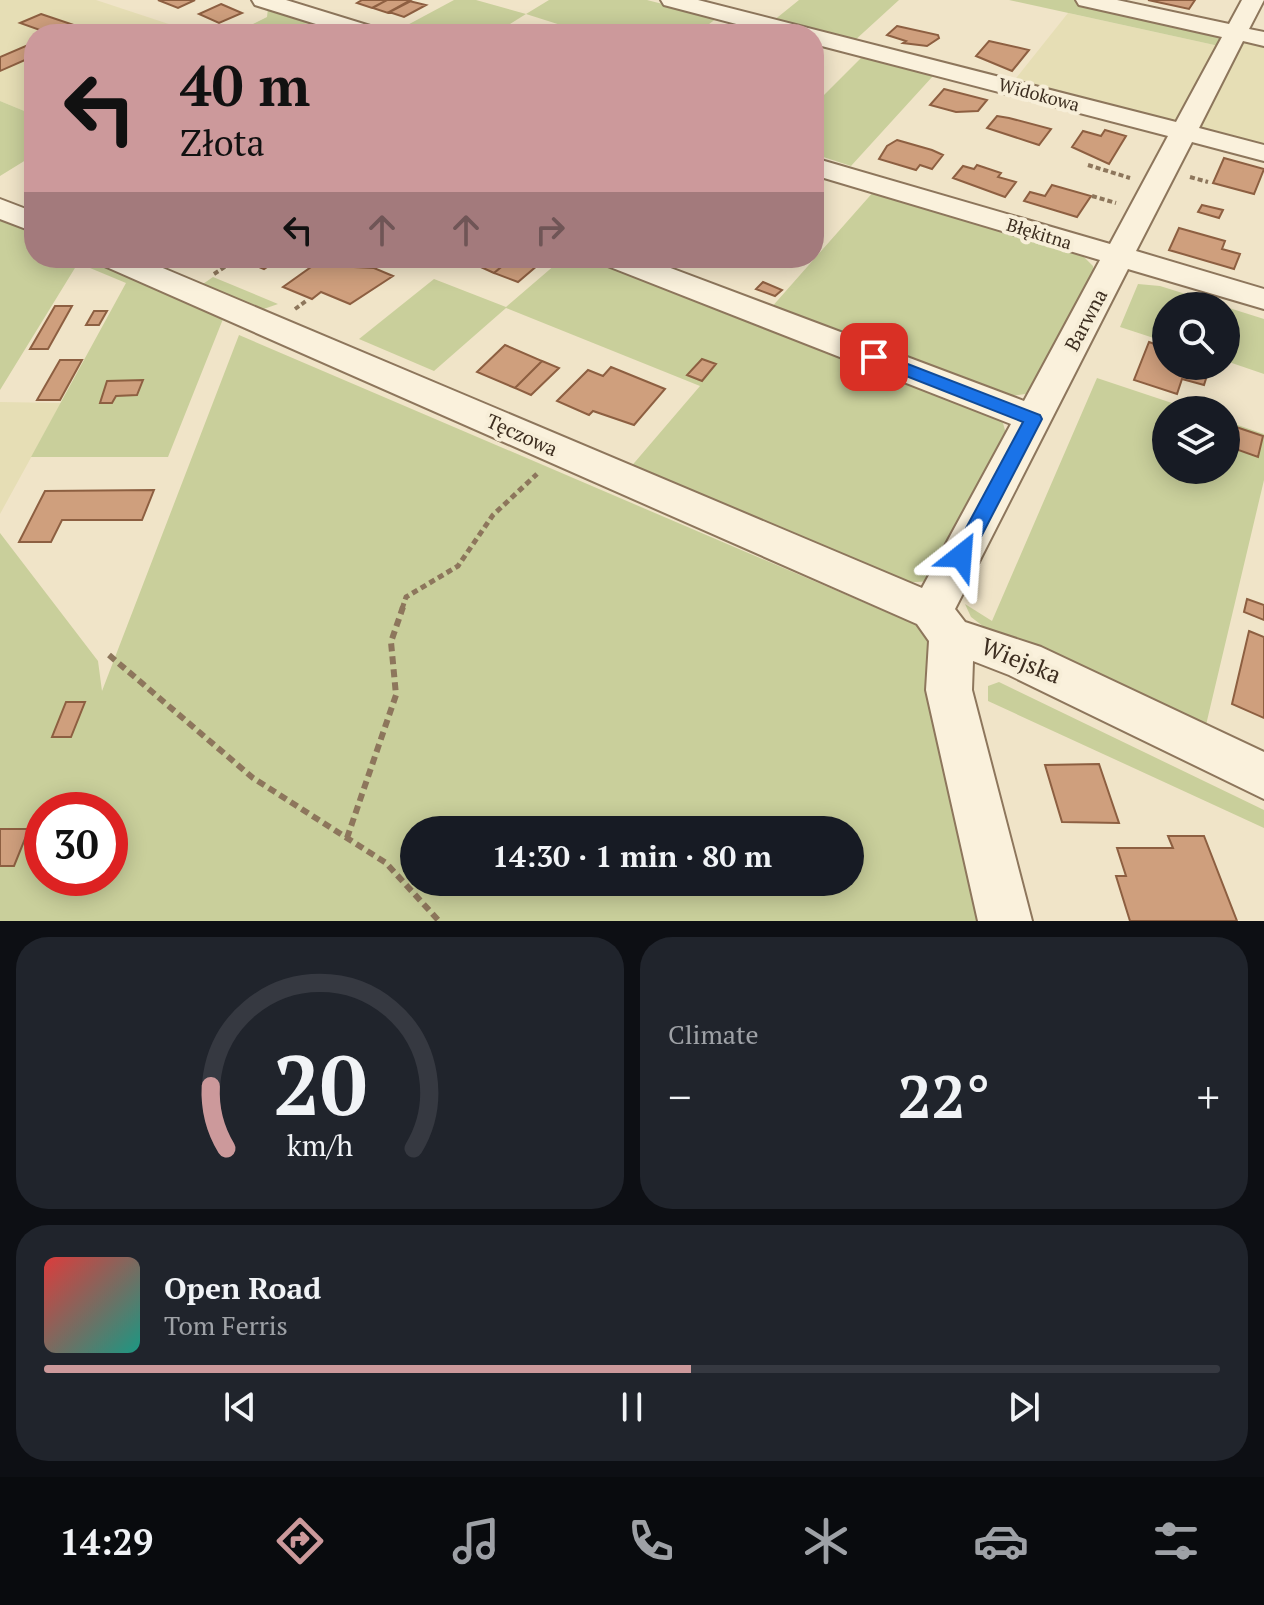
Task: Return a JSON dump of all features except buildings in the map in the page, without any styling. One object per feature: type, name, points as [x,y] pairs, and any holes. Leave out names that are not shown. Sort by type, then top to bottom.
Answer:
[{"type":"street","points":[[263,0],[340,24]]},
{"type":"street","points":[[672,0],[764,24]]},
{"type":"street","points":[[1087,0],[1264,39]]},
{"type":"street","name":"Barwna","points":[[941,624],[1034,419],[1186,134],[1253,0]]},
{"type":"street","name":"Widokowa","points":[[824,40],[1264,153]]},
{"type":"street","name":"Błękitna","points":[[824,169],[1264,299]]},
{"type":"street","points":[[0,208],[24,219]]},
{"type":"street","name":"Tęczowa","points":[[136,268],[561,452],[941,624]]},
{"type":"street","points":[[642,268],[1034,419]]},
{"type":"street","name":"Wiejska","points":[[941,624],[1264,776]]},
{"type":"street","name":"Wiejska","points":[[941,624],[949,690],[1005,921]]},
{"type":"path","points":[[1088,165],[1158,186]]},
{"type":"path","points":[[347,838],[396,695],[391,642],[406,597],[458,566],[493,515],[561,452]]},
{"type":"path","points":[[109,655],[253,778],[386,863],[439,921]]},
{"type":"shaded area","points":[[0,0],[96,0],[169,24],[24,24],[24,111],[0,101]]},
{"type":"shaded area","points":[[1068,13],[1219,46],[1177,121],[1013,82]]},
{"type":"shaded area","points":[[1249,40],[1264,44],[1264,149],[1213,136],[1200,127],[1240,42]]},
{"type":"shaded area","points":[[0,402],[61,403],[0,514]]},
{"type":"green space","points":[[454,0],[476,0],[526,14],[510,24],[409,24]]},
{"type":"green space","points":[[549,0],[647,0],[717,18],[709,24],[558,24],[526,14]]},
{"type":"green space","points":[[799,0],[899,0],[853,42],[824,34],[824,24],[773,21]]},
{"type":"green space","points":[[1009,0],[1075,0],[1213,31],[1222,37],[1219,46]]},
{"type":"green space","points":[[268,8],[314,23],[253,24],[267,17]]},
{"type":"green space","points":[[862,57],[933,76],[851,166],[824,157],[824,95]]},
{"type":"green space","points":[[0,101],[24,111],[24,161],[0,176]]},
{"type":"green space","points":[[875,190],[1079,252],[1093,266],[1095,280],[1033,393],[1002,397],[770,309],[806,268],[824,268],[824,248]]},
{"type":"green space","points":[[0,216],[24,227],[24,268],[75,268],[0,390]]},
{"type":"green space","points":[[90,268],[120,268],[225,314],[168,457],[31,457],[126,283]]},
{"type":"green space","points":[[551,268],[614,268],[985,408],[1003,423],[1008,441],[936,581],[896,583],[629,469],[700,386],[506,308],[434,371],[359,339],[434,279],[506,307]]},
{"type":"green space","points":[[213,277],[278,304],[258,311],[200,286]]},
{"type":"green space","points":[[1138,284],[1179,292],[1152,292],[1152,337],[1120,327]]},
{"type":"green space","points":[[1240,311],[1264,319],[1264,374],[1240,366]]},
{"type":"green space","points":[[239,335],[919,626],[927,641],[930,678],[988,921],[0,921],[0,533],[98,661],[102,691]]},
{"type":"green space","points":[[1097,378],[1152,396],[1152,484],[1240,484],[1240,426],[1264,434],[1264,480],[1206,725],[1237,739],[1235,748],[988,630],[971,617],[965,604],[992,621]]},
{"type":"green space","points":[[999,682],[1264,810],[1264,828],[988,701],[988,686]]},
{"type":"route","points":[[874,357],[1034,419],[961,556]]}]
